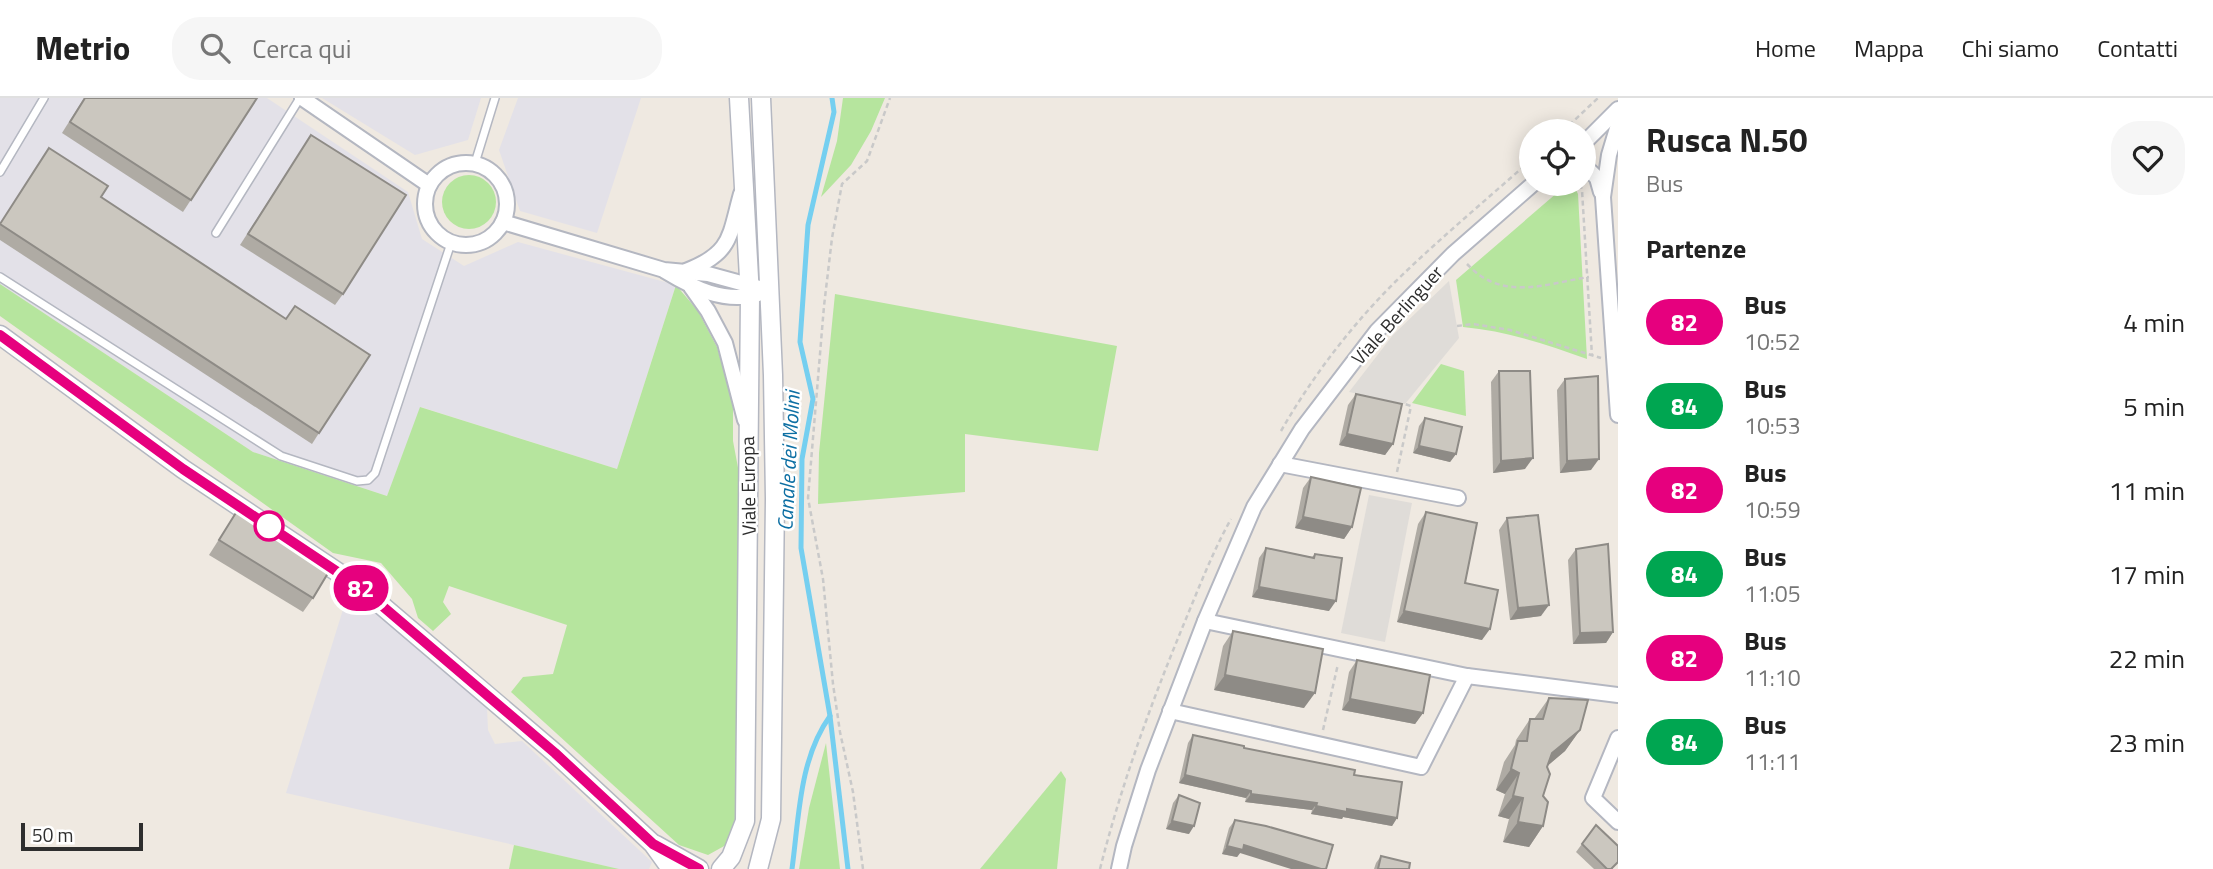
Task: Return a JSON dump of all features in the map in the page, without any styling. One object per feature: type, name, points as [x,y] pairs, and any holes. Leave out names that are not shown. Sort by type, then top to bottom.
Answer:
[{"type":"street","points":[[301,98],[429,185]]},
{"type":"street","name":"Viale Europa","points":[[721,869],[731,857],[745,821],[750,290],[739,98]]},
{"type":"street","name":"Viale Europa","points":[[758,869],[771,819],[775,499],[770,291],[761,98]]},
{"type":"street","points":[[1596,131],[1618,108]]},
{"type":"street","points":[[1603,197],[1609,155],[1618,125]]},
{"type":"street","points":[[1596,141],[1602,144],[1609,155]]},
{"type":"street","points":[[462,162],[475,163],[487,168],[503,186],[507,210],[503,222],[487,240],[463,246],[439,236],[430,225],[424,198],[437,174],[462,162]]},
{"type":"street","points":[[1596,177],[1603,197],[1613,257],[1608,276],[1618,415]]},
{"type":"street","points":[[684,272],[713,259],[728,241],[744,182]]},
{"type":"street","name":"Viale Berlinguer","points":[[1119,869],[1148,770],[1170,711],[1254,507],[1302,429],[1377,331],[1453,254],[1520,196]]},
{"type":"street","points":[[503,222],[664,270],[708,274],[750,290],[770,291]]},
{"type":"street","points":[[664,270],[691,287],[733,297],[750,290]]},
{"type":"street","points":[[691,287],[725,343],[747,429]]},
{"type":"street","points":[[0,335],[183,469],[360,587],[555,753],[653,844],[671,869]]},
{"type":"street","points":[[1280,464],[1458,498]]},
{"type":"street","points":[[1205,621],[1467,676],[1618,695]]},
{"type":"street","points":[[1170,711],[1422,767],[1467,676]]},
{"type":"street","points":[[1618,738],[1593,798],[1618,822]]},
{"type":"street","points":[[653,844],[699,869]]},
{"type":"lane","points":[[0,172],[44,98]]},
{"type":"lane","points":[[216,233],[301,98]]},
{"type":"lane","points":[[475,163],[495,98]]},
{"type":"lane","points":[[0,277],[281,456],[358,481],[368,480],[375,473],[451,243]]},
{"type":"path","points":[[863,869],[853,792],[835,696],[823,579],[808,498],[826,292],[842,184],[867,161],[890,98]]},
{"type":"path","points":[[1576,119],[1598,98]]},
{"type":"path","points":[[1582,196],[1592,356]]},
{"type":"path","points":[[1467,264],[1485,279],[1504,286],[1522,288],[1608,276]]},
{"type":"path","points":[[1457,327],[1473,324],[1510,330],[1592,356],[1614,360]]},
{"type":"path","points":[[1394,486],[1411,406],[1405,404]]},
{"type":"path","points":[[1320,744],[1341,650]]},
{"type":"shaded area","points":[[0,98],[267,98],[408,192],[422,239],[464,266],[518,242],[676,285],[617,469],[421,407],[387,496],[253,452],[0,284]]},
{"type":"shaded area","points":[[322,98],[481,98],[468,140],[415,155]]},
{"type":"shaded area","points":[[518,98],[641,98],[597,233],[520,211],[499,150]]},
{"type":"shaded area","points":[[1449,281],[1459,338],[1405,404],[1349,392],[1393,335]]},
{"type":"shaded area","points":[[1369,495],[1412,503],[1385,642],[1341,633]]},
{"type":"shaded area","points":[[350,587],[487,708],[488,730],[495,744],[522,741],[652,862],[649,869],[619,869],[286,793]]},
{"type":"green space","points":[[843,98],[885,98],[871,131],[851,165],[821,197],[837,141]]},
{"type":"green space","points":[[474,175],[484,179],[492,187],[496,202],[492,217],[484,225],[464,229],[454,225],[446,217],[442,197],[446,187],[454,179]]},
{"type":"green space","points":[[1553,196],[1578,196],[1587,359],[1526,339],[1463,327],[1456,280]]},
{"type":"green space","points":[[0,284],[253,452],[387,496],[420,407],[617,469],[676,285],[698,311],[717,347],[733,402],[733,441],[742,489],[739,820],[726,845],[708,855],[679,845],[511,692],[523,677],[553,674],[567,625],[449,586],[443,602],[451,614],[433,631],[418,618],[412,599],[381,563],[333,553],[0,316]]},
{"type":"green space","points":[[835,294],[1117,346],[1098,451],[965,434],[965,492],[818,504],[819,453]]},
{"type":"green space","points":[[1441,364],[1464,371],[1466,416],[1412,403]]},
{"type":"green space","points":[[826,743],[840,869],[799,869],[809,808]]},
{"type":"green space","points":[[1061,771],[1066,779],[1057,869],[980,869]]},
{"type":"green space","points":[[514,845],[619,869],[509,869]]},
{"type":"building","points":[[85,98],[257,98],[191,200],[70,122]]},
{"type":"building","points":[[311,135],[406,195],[343,294],[248,234]]},
{"type":"building","points":[[49,148],[108,186],[101,197],[286,319],[295,306],[370,355],[319,433],[0,224]]},
{"type":"building","points":[[1499,371],[1530,371],[1533,458],[1501,461]]},
{"type":"building","points":[[1598,376],[1599,459],[1567,461],[1565,379]]},
{"type":"building","points":[[1356,394],[1402,404],[1393,444],[1347,434]]},
{"type":"building","points":[[1425,418],[1462,427],[1456,454],[1419,446]]},
{"type":"building","points":[[1311,477],[1361,488],[1352,527],[1303,517]]},
{"type":"building","points":[[237,511],[331,568],[313,598],[219,540]]},
{"type":"building","points":[[1426,512],[1477,523],[1465,583],[1498,590],[1490,629],[1404,611]]},
{"type":"building","points":[[1538,515],[1549,605],[1518,608],[1507,518]]},
{"type":"building","points":[[1608,544],[1613,632],[1580,633],[1576,549]]},
{"type":"building","points":[[1266,548],[1314,558],[1315,554],[1342,558],[1336,601],[1259,587]]},
{"type":"building","points":[[1233,631],[1323,649],[1315,693],[1225,675]]},
{"type":"building","points":[[1357,660],[1430,675],[1423,713],[1350,699]]},
{"type":"building","points":[[1549,698],[1588,700],[1580,730],[1552,753],[1547,767],[1550,774],[1543,796],[1548,802],[1543,826],[1518,822],[1523,798],[1513,796],[1519,773],[1511,769],[1518,741],[1527,741],[1530,719],[1543,719]]},
{"type":"building","points":[[1193,735],[1355,770],[1354,775],[1402,782],[1397,818],[1347,809],[1347,812],[1316,806],[1317,803],[1251,794],[1251,791],[1185,775]]},
{"type":"building","points":[[1179,795],[1200,803],[1194,826],[1172,821]]},
{"type":"building","points":[[1235,820],[1333,845],[1326,869],[1244,845],[1243,850],[1227,846]]},
{"type":"building","points":[[1596,825],[1618,846],[1618,862],[1611,869],[1607,869],[1582,844]]},
{"type":"building","points":[[1381,856],[1410,863],[1409,869],[1378,869]]},
{"type":"waterway","name":"Canale dei Molini","points":[[832,98],[834,112],[808,225],[800,342],[813,399],[802,459],[801,548],[830,716],[848,869]]},
{"type":"waterway","points":[[792,869],[806,770],[812,751],[830,716]]},
{"type":"bus line","name":"82","points":[[0,335],[183,469],[360,587],[555,753],[653,844],[699,869]]}]
